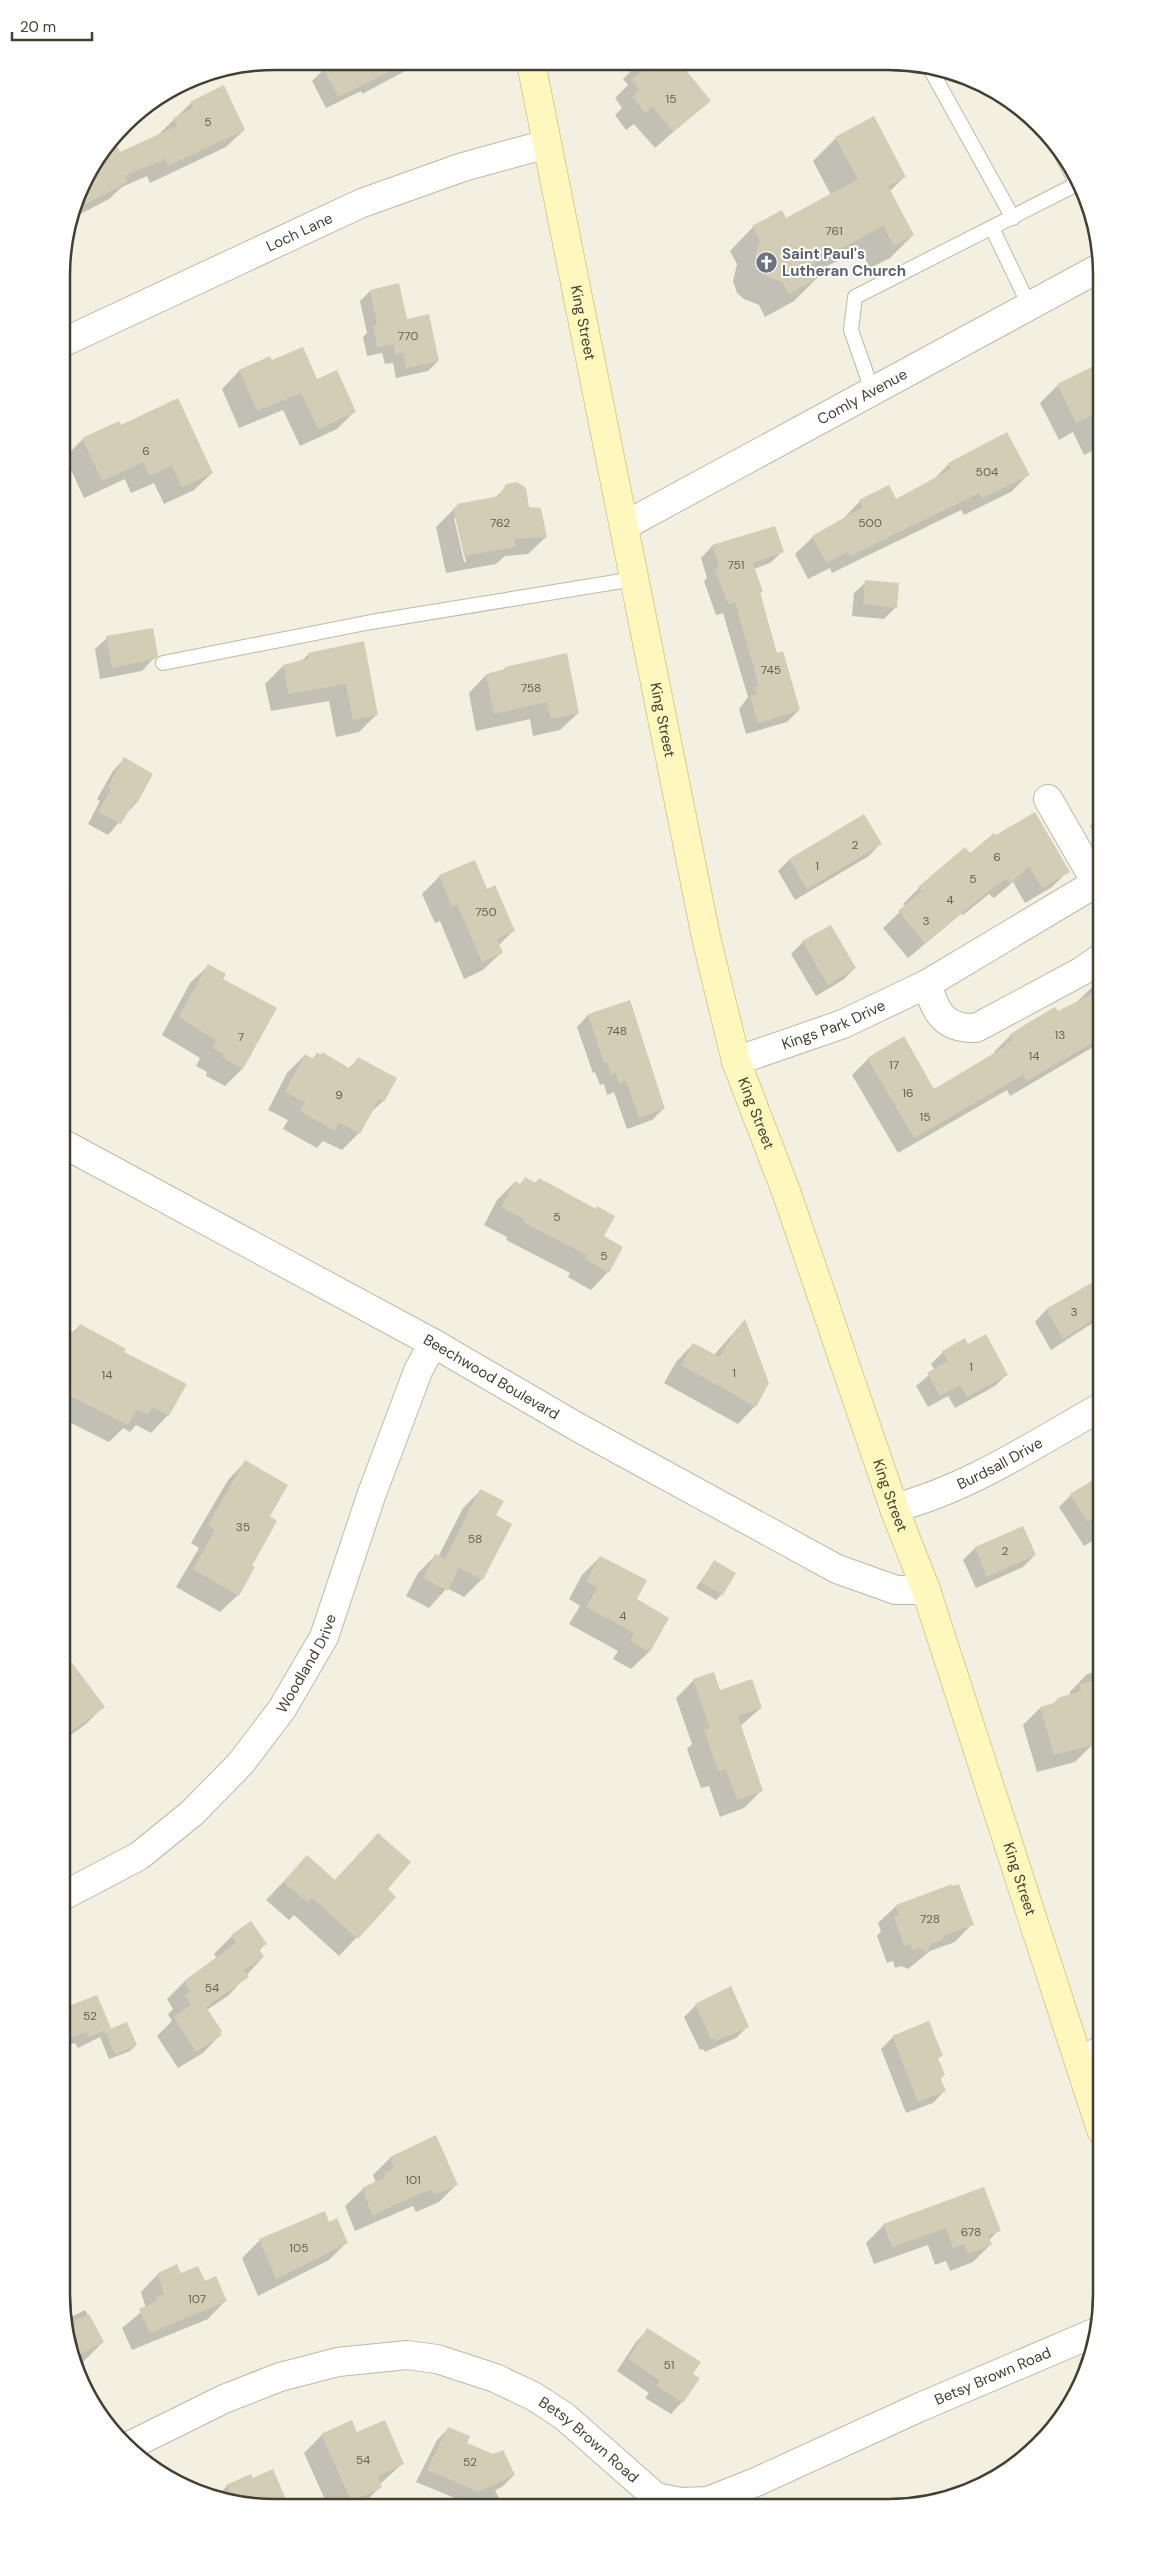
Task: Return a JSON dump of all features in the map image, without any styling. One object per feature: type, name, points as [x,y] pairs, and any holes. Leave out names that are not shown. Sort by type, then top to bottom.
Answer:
[{"type":"main road","name":"King Street","points":[[532,70],[706,937],[736,1061],[787,1194],[894,1508],[926,1590],[1090,2056],[1093,2076]]},
{"type":"street","name":"Loch Lane","points":[[70,339],[362,203],[463,167],[547,144]]},
{"type":"street","name":"Comly Avenue","points":[[624,526],[1093,271]]},
{"type":"street","name":"Kings Park Drive","points":[[1048,799],[1093,878]]},
{"type":"street","name":"Kings Park Drive","points":[[736,1061],[844,1024],[927,984],[1093,891]]},
{"type":"street","points":[[927,984],[936,1010],[951,1024],[962,1029],[976,1028],[1082,971],[1093,963]]},
{"type":"street","name":"Beechwood Boulevard","points":[[70,1147],[433,1342],[579,1428],[837,1570],[896,1590],[926,1590]]},
{"type":"street","name":"Woodland Drive","points":[[70,1892],[139,1856],[192,1813],[241,1763],[282,1708],[324,1637],[371,1496],[418,1371],[433,1342]]},
{"type":"street","name":"Burdsall Drive","points":[[894,1508],[923,1501],[968,1481],[1093,1412]]},
{"type":"street","name":"Betsy Brown Road","points":[[713,2499],[756,2482],[918,2408],[1089,2335]]},
{"type":"street","name":"Betsy Brown Road","points":[[135,2443],[224,2399],[280,2377],[338,2362],[407,2355],[437,2359],[496,2378],[533,2396],[564,2416],[656,2497],[663,2499]]},
{"type":"lane","points":[[934,75],[1012,218]]},
{"type":"lane","points":[[872,390],[851,330],[855,297],[1073,186]]},
{"type":"lane","points":[[992,228],[1029,305]]},
{"type":"lane","points":[[162,663],[371,622],[634,579]]},
{"type":"building","points":[[324,70],[393,70],[338,97]]},
{"type":"building","points":[[644,70],[686,70],[711,101],[673,132],[653,107],[645,113],[632,97],[640,90],[631,80]]},
{"type":"building","points":[[224,85],[245,130],[168,166],[165,159],[125,176],[128,182],[82,206],[97,172],[116,145],[120,152],[177,126],[173,118],[193,108],[190,102]]},
{"type":"building","points":[[874,116],[906,177],[888,186],[914,235],[894,246],[883,226],[811,265],[818,278],[789,294],[782,282],[768,277],[758,267],[756,253],[760,240],[752,226],[782,210],[786,218],[858,179],[835,137]]},
{"type":"building","points":[[399,283],[407,319],[429,314],[439,361],[406,368],[403,353],[395,355],[393,344],[377,347],[373,326],[377,325],[370,290]]},
{"type":"building","points":[[303,347],[317,379],[337,370],[356,412],[318,429],[301,393],[257,411],[239,370],[270,356],[272,360]]},
{"type":"building","points":[[1093,366],[1093,414],[1076,423],[1057,384]]},
{"type":"building","points":[[178,398],[213,473],[182,487],[172,466],[149,476],[143,462],[102,481],[82,438],[119,421],[121,425]]},
{"type":"building","points":[[1007,432],[1030,475],[982,498],[979,493],[850,556],[848,552],[826,563],[812,536],[863,507],[859,500],[889,485],[896,499],[951,469],[948,463]]},
{"type":"building","points":[[517,482],[526,488],[529,507],[541,508],[547,537],[514,539],[516,547],[464,556],[453,508],[457,507],[457,504],[499,496],[506,484]]},
{"type":"building","points":[[775,526],[784,552],[753,563],[763,592],[760,593],[777,653],[783,651],[800,710],[758,723],[750,696],[757,694],[755,687],[759,686],[735,602],[728,604],[715,569],[719,567],[712,545]]},
{"type":"building","points":[[865,580],[899,583],[897,608],[863,604]]},
{"type":"building","points":[[153,628],[158,656],[155,659],[112,668],[106,636]]},
{"type":"building","points":[[364,641],[378,715],[353,720],[346,684],[288,694],[283,665],[309,658],[308,653]]},
{"type":"building","points":[[567,653],[579,713],[551,719],[547,702],[494,714],[486,674],[505,669],[505,667]]},
{"type":"building","points":[[124,757],[153,774],[137,803],[134,802],[121,824],[98,812],[111,789],[108,787]]},
{"type":"building","points":[[1035,812],[1070,872],[1042,888],[1029,867],[1010,883],[1006,879],[995,886],[925,943],[898,911],[922,891],[918,887],[965,847],[970,853],[994,833],[996,835]]},
{"type":"building","points":[[864,814],[882,844],[807,889],[789,859]]},
{"type":"building","points":[[475,860],[487,889],[495,885],[515,931],[497,939],[503,953],[482,962],[457,904],[452,907],[439,875]]},
{"type":"building","points":[[831,925],[856,968],[828,985],[802,941]]},
{"type":"building","points":[[208,964],[226,974],[223,979],[277,1008],[243,1069],[222,1058],[224,1054],[212,1048],[216,1040],[179,1017]]},
{"type":"building","points":[[1093,994],[1093,1042],[1027,1081],[1023,1075],[914,1138],[867,1058],[904,1036],[934,1089],[1006,1046],[1005,1044],[1013,1040],[1009,1035],[1026,1024],[1055,1007],[1058,1011]]},
{"type":"building","points":[[630,1000],[665,1109],[639,1118],[626,1081],[619,1084],[616,1073],[611,1074],[607,1061],[604,1063],[588,1014]]},
{"type":"building","points":[[317,1052],[321,1055],[322,1052],[351,1069],[358,1057],[397,1078],[384,1102],[379,1099],[360,1134],[339,1122],[335,1131],[300,1111],[305,1102],[285,1092],[305,1054],[313,1059]]},
{"type":"building","points":[[525,1177],[536,1183],[539,1178],[596,1209],[597,1206],[615,1216],[604,1236],[623,1247],[609,1273],[585,1259],[587,1255],[523,1222],[524,1219],[501,1207],[515,1181],[521,1184]]},
{"type":"building","points":[[1091,1283],[1093,1286],[1093,1320],[1063,1339],[1046,1309]]},
{"type":"building","points":[[745,1319],[769,1383],[756,1407],[681,1365],[693,1343],[720,1357],[733,1334]]},
{"type":"building","points":[[80,1324],[126,1349],[124,1352],[187,1384],[169,1416],[153,1407],[148,1415],[137,1409],[128,1425],[70,1396],[70,1330],[75,1333]]},
{"type":"building","points":[[986,1334],[1008,1375],[967,1397],[960,1385],[940,1396],[927,1373],[948,1361],[942,1351],[965,1338],[968,1344]]},
{"type":"building","points":[[245,1460],[288,1485],[270,1516],[277,1521],[252,1566],[255,1567],[239,1596],[193,1569],[215,1530],[208,1525]]},
{"type":"building","points":[[1093,1480],[1093,1519],[1087,1522],[1070,1494]]},
{"type":"building","points":[[480,1489],[504,1501],[496,1515],[512,1524],[483,1580],[459,1568],[448,1591],[423,1578],[435,1554],[445,1559]]},
{"type":"building","points":[[1023,1526],[1036,1555],[987,1577],[975,1547]]},
{"type":"building","points":[[600,1556],[647,1580],[637,1599],[669,1618],[650,1652],[630,1641],[634,1633],[586,1607],[597,1588],[586,1581]]},
{"type":"building","points":[[714,1560],[736,1573],[723,1595],[701,1582]]},
{"type":"building","points":[[70,1660],[105,1707],[70,1732]]},
{"type":"building","points":[[714,1672],[720,1690],[752,1679],[762,1708],[738,1716],[763,1791],[737,1800],[726,1769],[718,1771],[704,1730],[710,1728],[693,1679]]},
{"type":"building","points":[[1093,1681],[1093,1745],[1054,1755],[1040,1707],[1058,1702],[1057,1698],[1081,1691],[1079,1684]]},
{"type":"building","points":[[378,1833],[411,1862],[388,1889],[396,1897],[358,1939],[312,1898],[308,1903],[283,1882],[307,1855],[335,1880]]},
{"type":"building","points":[[952,1884],[952,1886],[959,1884],[974,1925],[945,1935],[942,1940],[931,1944],[927,1952],[919,1948],[913,1951],[910,1944],[904,1946],[894,1917],[899,1915],[896,1905]]},
{"type":"building","points":[[251,1921],[267,1944],[259,1949],[264,1957],[244,1970],[249,1977],[206,2007],[222,2031],[220,2032],[222,2035],[196,2052],[174,2017],[191,2005],[184,1995],[191,1992],[184,1981],[236,1943],[231,1935]]},
{"type":"building","points":[[731,1986],[749,2027],[716,2041],[715,2038],[711,2039],[695,2004]]},
{"type":"building","points":[[97,1995],[111,2028],[89,2037],[87,2032],[70,2037],[70,2006]]},
{"type":"building","points":[[929,2021],[943,2056],[938,2058],[945,2075],[940,2077],[946,2091],[918,2102],[892,2036]]},
{"type":"building","points":[[127,2022],[137,2045],[115,2055],[105,2031]]},
{"type":"building","points":[[436,2135],[458,2185],[434,2195],[431,2189],[372,2215],[362,2188],[385,2177],[384,2173],[394,2168],[390,2157]]},
{"type":"building","points":[[984,2187],[1001,2231],[988,2235],[992,2245],[968,2254],[964,2244],[953,2248],[946,2228],[892,2247],[883,2224]]},
{"type":"building","points":[[325,2211],[329,2222],[337,2218],[348,2243],[276,2279],[259,2239]]},
{"type":"building","points":[[177,2264],[181,2273],[198,2266],[205,2281],[216,2276],[227,2301],[150,2333],[139,2309],[157,2301],[156,2297],[164,2294],[158,2273]]},
{"type":"building","points":[[89,2314],[104,2342],[79,2354],[72,2322]]},
{"type":"building","points":[[647,2328],[701,2362],[693,2374],[700,2378],[683,2403],[656,2386],[660,2381],[628,2359]]},
{"type":"building","points":[[352,2420],[357,2432],[385,2420],[404,2464],[378,2476],[382,2487],[356,2499],[350,2499],[321,2434]]},
{"type":"building","points":[[448,2427],[470,2436],[467,2443],[493,2454],[503,2450],[515,2475],[479,2492],[427,2470]]},
{"type":"building","points":[[273,2469],[286,2499],[261,2499],[230,2494],[226,2485],[251,2474],[253,2478]]},
{"type":"place","name":"Saint Paul's Lutheran Church","points":[[766,263]]}]
